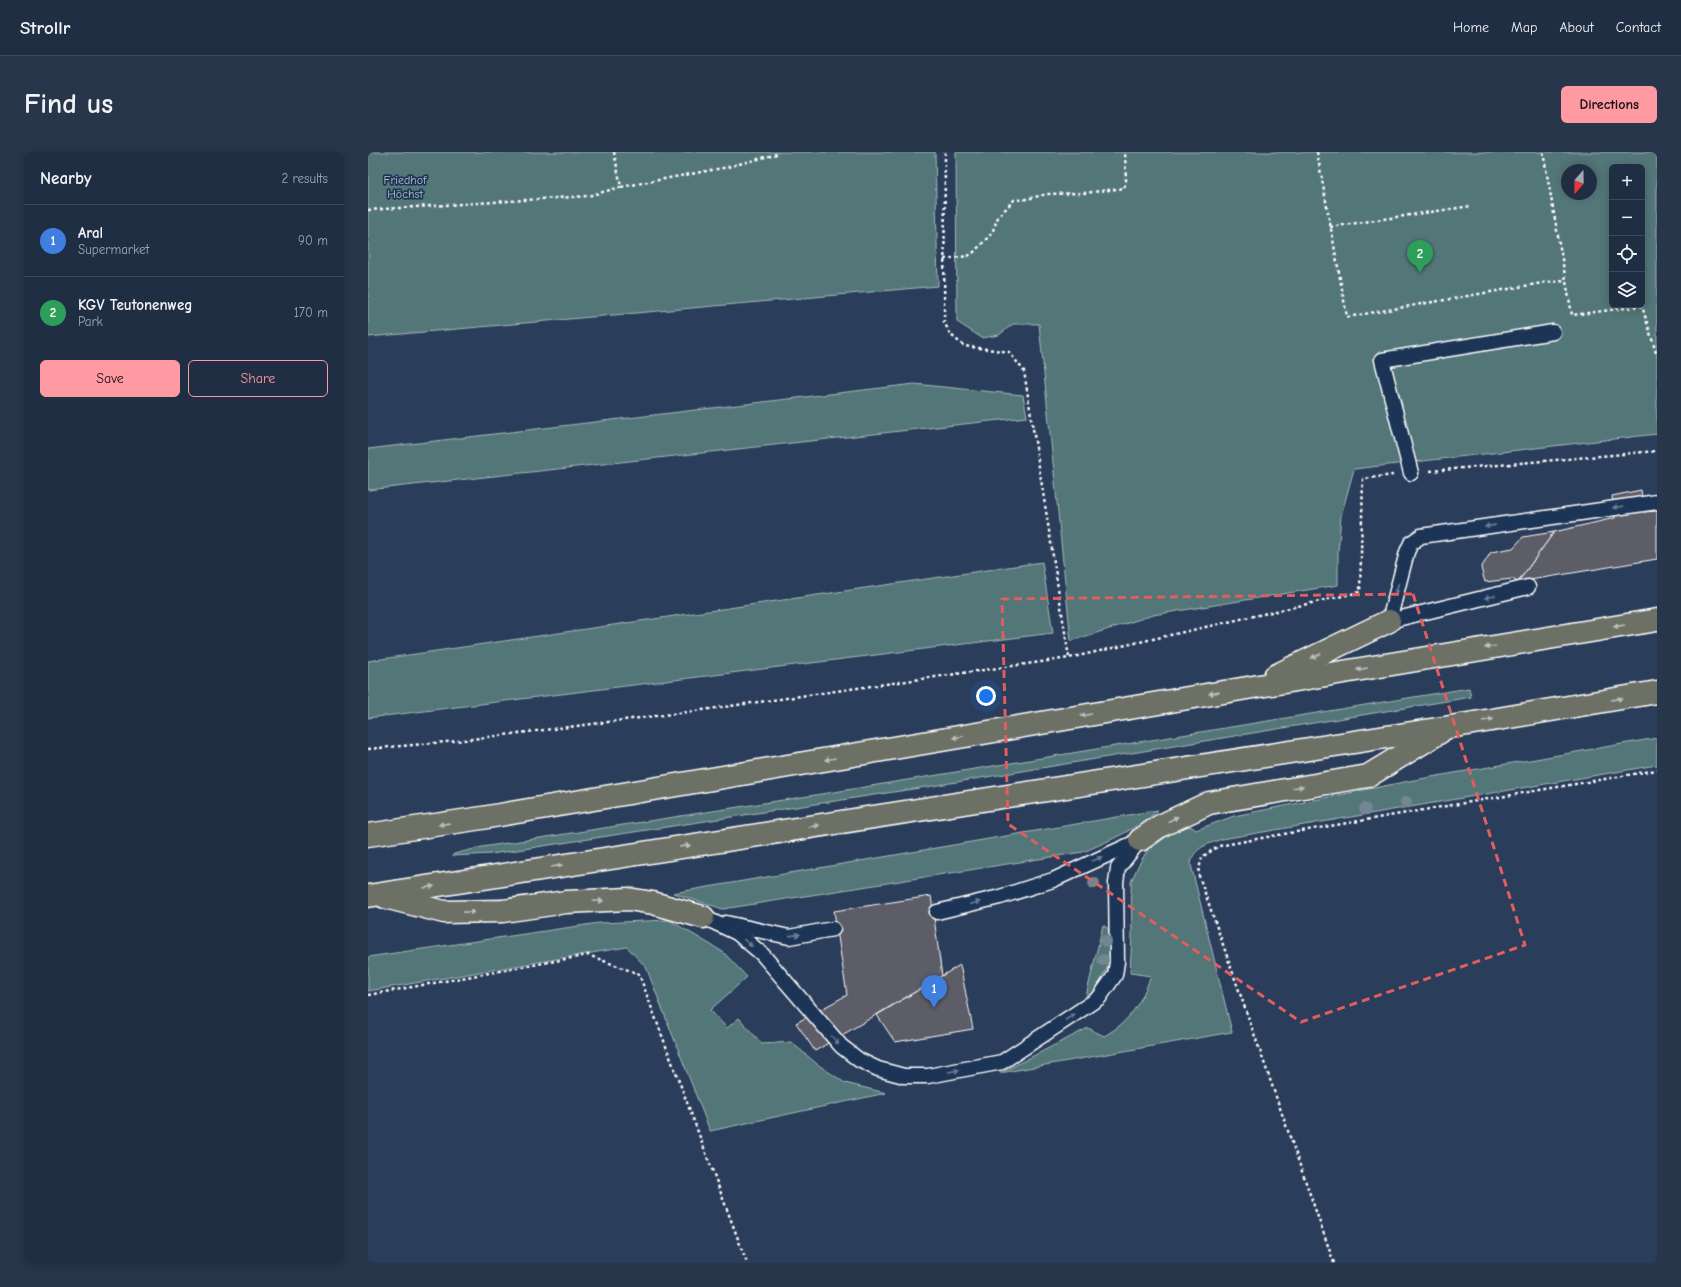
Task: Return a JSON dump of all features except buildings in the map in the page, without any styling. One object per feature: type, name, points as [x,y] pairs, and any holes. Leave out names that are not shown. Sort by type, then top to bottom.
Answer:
[{"type":"highway","points":[[368,835],[490,817],[1657,620]]},
{"type":"highway","points":[[1253,687],[1389,621]]},
{"type":"highway","points":[[372,895],[1450,727],[1657,692]]},
{"type":"highway","points":[[1140,840],[1160,826],[1209,803],[1368,776],[1450,727]]},
{"type":"highway","points":[[372,895],[444,912],[503,911],[566,902],[628,899],[653,903],[703,918]]},
{"type":"lane","points":[[1411,473],[1382,360],[1553,332]]},
{"type":"lane","points":[[1528,588],[1389,621],[1407,552],[1411,543],[1421,536],[1657,502]]},
{"type":"lane","points":[[937,912],[1000,897],[1053,880],[1140,840]]},
{"type":"lane","points":[[703,918],[737,933],[762,954],[841,1046],[859,1060],[878,1069],[904,1076],[928,1076],[1002,1062],[1099,998],[1115,974],[1117,962],[1116,883],[1118,868],[1140,840]]},
{"type":"lane","points":[[703,918],[789,936],[833,929]]},
{"type":"path","points":[[614,152],[621,186]]},
{"type":"path","points":[[368,210],[588,196],[621,186],[728,167],[777,154],[778,152]]},
{"type":"path","points":[[945,152],[944,322],[951,336],[964,346],[1009,352],[1024,371],[1070,658]]},
{"type":"path","points":[[944,259],[968,256],[973,253],[992,234],[998,217],[1014,200],[1027,199],[1047,194],[1084,193],[1124,188],[1126,181],[1125,152]]},
{"type":"path","points":[[1317,152],[1346,317],[1548,282],[1566,282]]},
{"type":"path","points":[[1544,152],[1572,316],[1642,306],[1657,356]]},
{"type":"path","points":[[1330,227],[1471,206]]},
{"type":"path","points":[[368,749],[456,741],[688,712],[1070,658],[1360,592],[1363,479],[1411,473],[1657,451]]},
{"type":"path","points":[[1334,1263],[1198,873],[1202,857],[1219,846],[1657,770]]},
{"type":"path","points":[[368,995],[588,955],[639,974],[747,1263]]},
{"type":"highlighted area","points":[[1413,594],[1525,945],[1301,1022],[1008,824],[1002,599]]},
{"type":"green space","name":"Friedhof Höchst","points":[[368,152],[935,152],[938,286],[368,337]]},
{"type":"green space","points":[[956,152],[1657,152],[1657,434],[1354,469],[1341,516],[1338,553],[1338,585],[1153,615],[1071,641],[1039,324],[1013,324],[999,335],[982,338],[957,322]]},
{"type":"green space","points":[[914,384],[1023,395],[1027,417],[368,490],[368,449]]},
{"type":"green space","points":[[1042,562],[1053,633],[368,718],[368,661]]},
{"type":"green space","points":[[1469,688],[1471,697],[926,787],[491,854],[452,856],[454,854],[482,847],[828,793]]},
{"type":"green space","points":[[1657,738],[1657,765],[1222,839],[1206,845],[1194,854],[1191,865],[1232,1032],[1000,1073],[1088,1028],[1104,1036],[1128,1018],[1139,1003],[1151,976],[1130,973],[1132,935],[1131,882],[1147,851],[1170,834],[1186,826],[1192,827],[1196,830],[1234,816],[1414,780]]},
{"type":"green space","points":[[1158,810],[1132,829],[1083,852],[723,909],[673,893]]},
{"type":"green space","points":[[669,920],[723,952],[747,977],[710,1010],[727,1028],[739,1018],[762,1044],[791,1042],[817,1064],[845,1083],[886,1093],[710,1131],[646,967],[627,947],[368,991],[368,957],[599,923]]},
{"type":"green space","points":[[1103,925],[1110,930],[1110,958],[1106,971],[1092,995],[1086,996]]},
{"type":"place","name":"KGV Teutonenweg","points":[[1420,273]]},
{"type":"place","name":"Aral","points":[[934,1008]]}]
